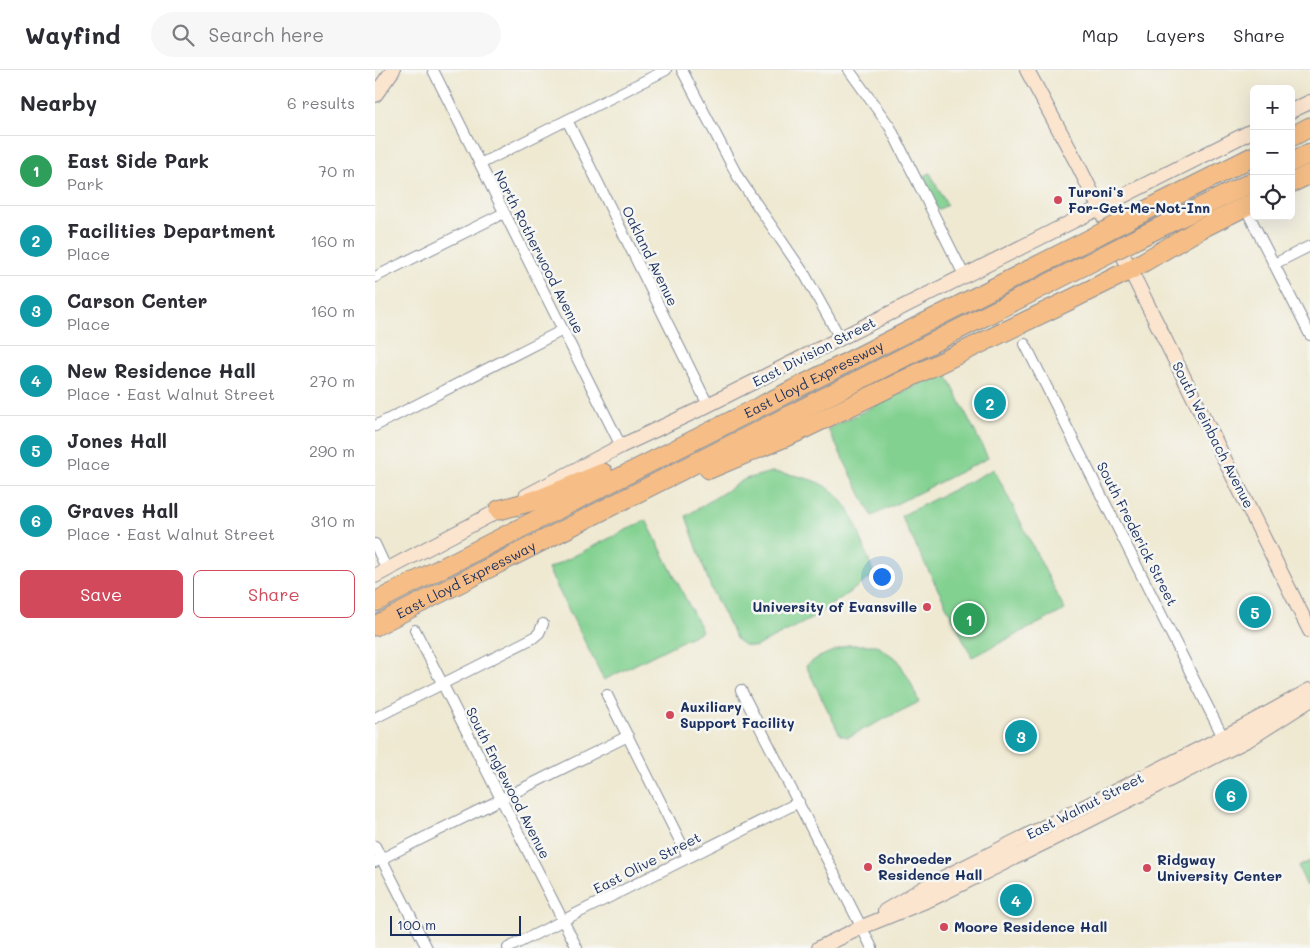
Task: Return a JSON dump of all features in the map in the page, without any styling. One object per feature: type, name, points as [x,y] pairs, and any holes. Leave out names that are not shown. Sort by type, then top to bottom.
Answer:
[{"type":"highway","points":[[1295,135],[1310,127]]},
{"type":"highway","points":[[1295,160],[1310,152]]},
{"type":"highway","name":"East Lloyd Expressway","points":[[375,602],[1250,158]]},
{"type":"highway","points":[[1295,181],[1310,174]]},
{"type":"highway","name":"East Lloyd Expressway","points":[[375,626],[1250,183]]},
{"type":"highway","points":[[597,513],[797,432],[1130,270],[1198,230],[1250,210]]},
{"type":"highway","points":[[499,510],[540,499],[624,464],[695,439]]},
{"type":"street","points":[[375,95],[393,70]]},
{"type":"street","name":"North Rotherwood Avenue","points":[[433,70],[621,446]]},
{"type":"street","points":[[480,164],[666,70]]},
{"type":"street","points":[[682,70],[738,177],[805,275],[840,338]]},
{"type":"street","points":[[849,70],[890,127],[964,276]]},
{"type":"street","name":"South Weinbach Avenue","points":[[1027,70],[1099,207],[1310,631]]},
{"type":"street","points":[[1295,109],[1310,102]]},
{"type":"street","name":"Oakland Avenue","points":[[567,120],[708,405]]},
{"type":"street","name":"East Division Street","points":[[381,573],[621,446],[708,405],[1250,132]]},
{"type":"street","points":[[375,277],[504,213]]},
{"type":"street","points":[[1256,220],[1274,264],[1310,336]]},
{"type":"street","points":[[1274,264],[1310,246]]},
{"type":"street","points":[[375,426],[563,330]]},
{"type":"street","name":"South Frederick Street","points":[[1025,344],[1223,737]]},
{"type":"street","points":[[375,544],[381,573]]},
{"type":"street","points":[[375,718],[533,638],[539,633],[543,624]]},
{"type":"street","name":"South Englewood Avenue","points":[[415,630],[577,948]]},
{"type":"street","points":[[741,690],[872,948]]},
{"type":"street","name":"East Walnut Street","points":[[862,927],[927,886],[1223,737],[1310,690]]},
{"type":"street","points":[[607,695],[688,857]]},
{"type":"street","name":"East Walnut Street","points":[[819,948],[862,927],[933,898],[1072,829],[1249,739],[1310,700]]},
{"type":"street","points":[[378,860],[628,736]]},
{"type":"street","name":"East Olive Street","points":[[508,948],[799,802]]},
{"type":"street","points":[[375,846],[378,860],[427,948]]},
{"type":"green space","points":[[930,173],[947,205],[938,210],[921,177]]},
{"type":"green space","points":[[945,371],[988,458],[872,516],[828,429]]},
{"type":"green space","points":[[994,469],[1065,610],[972,657],[901,516]]},
{"type":"green space","points":[[772,472],[798,476],[817,482],[832,491],[843,502],[852,516],[874,575],[811,619],[755,647],[744,645],[737,640],[712,591],[686,516],[745,479]]},
{"type":"green space","points":[[646,520],[702,631],[604,680],[548,569]]},
{"type":"green space","points":[[847,645],[876,645],[898,660],[919,702],[848,737],[840,735],[806,666],[817,658]]},
{"type":"green space","points":[[1310,861],[1310,884],[1307,886],[1298,867]]},
{"type":"place","name":"Turoni's For-Get-Me-Not-Inn","points":[[1058,200]]},
{"type":"place","name":"Facilities Department","points":[[990,403]]},
{"type":"place","name":"University of Evansville","points":[[927,607]]},
{"type":"place","name":"Jones Hall","points":[[1255,612]]},
{"type":"place","name":"East Side Park","points":[[969,619]]},
{"type":"place","name":"Auxiliary Support Facility","points":[[670,715]]},
{"type":"place","name":"Carson Center","points":[[1021,736]]},
{"type":"place","name":"Graves Hall","points":[[1231,795]]},
{"type":"place","name":"Schroeder Residence Hall","points":[[868,867]]},
{"type":"place","name":"Ridgway University Center","points":[[1147,868]]},
{"type":"place","name":"New Residence Hall","points":[[1016,900]]},
{"type":"place","name":"Moore Residence Hall","points":[[944,927]]}]
